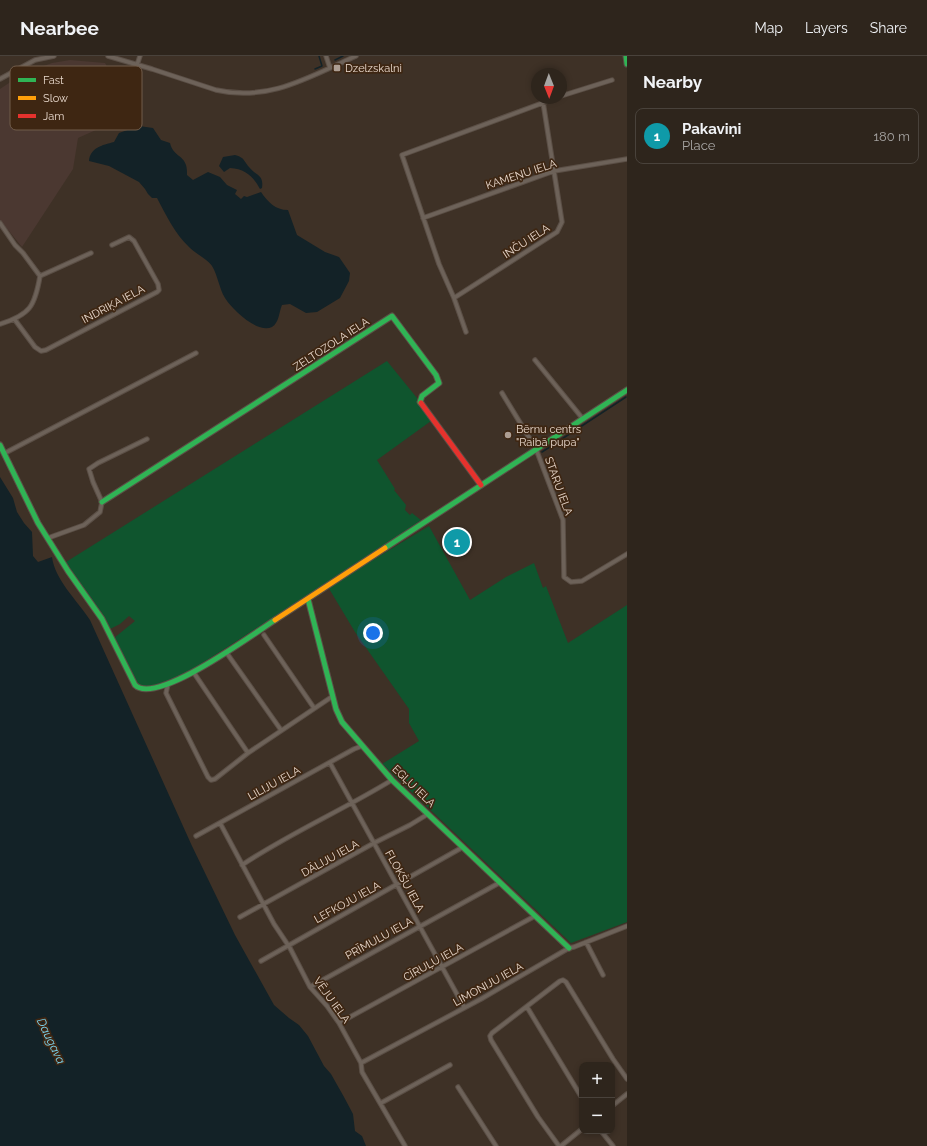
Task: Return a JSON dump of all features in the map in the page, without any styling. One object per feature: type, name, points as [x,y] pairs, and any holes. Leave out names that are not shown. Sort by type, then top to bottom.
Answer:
[{"type":"street","points":[[23,66],[35,60],[54,56]]},
{"type":"street","points":[[108,56],[140,66]]},
{"type":"street","points":[[137,65],[140,56]]},
{"type":"street","points":[[326,56],[330,68]]},
{"type":"street","points":[[142,67],[226,93],[247,94],[271,91],[291,85],[356,56]]},
{"type":"street","points":[[626,56],[627,64]]},
{"type":"street","points":[[0,80],[10,73]]},
{"type":"street","points":[[567,94],[612,80]]},
{"type":"street","points":[[466,332],[454,298],[439,264],[402,154],[538,104]]},
{"type":"street","name":"INČU IELA","points":[[454,298],[557,232],[562,222],[543,104]]},
{"type":"street","name":"KAMEŅU IELA","points":[[423,218],[554,171],[627,159]]},
{"type":"street","points":[[0,223],[15,245],[23,253],[40,276],[38,291],[32,304],[15,320],[0,324]]},
{"type":"street","name":"INDRIĶA IELA","points":[[15,320],[35,347],[41,350],[46,350],[157,292],[159,290],[158,284],[134,241],[129,237],[112,245]]},
{"type":"street","points":[[40,276],[91,254]]},
{"type":"street","name":"ZELTOZOLA IELA","points":[[102,502],[392,316],[436,375],[439,383],[422,396],[420,402],[482,485]]},
{"type":"street","points":[[5,453],[196,353]]},
{"type":"street","points":[[535,360],[582,419]]},
{"type":"street","points":[[0,445],[38,523],[68,571],[102,619],[132,679],[138,688],[148,690],[184,679],[194,673],[627,390]]},
{"type":"street","points":[[502,393],[536,449]]},
{"type":"street","points":[[48,538],[84,525],[100,512],[102,502],[89,469],[147,439]]},
{"type":"street","name":"STARU IELA","points":[[536,449],[563,520],[564,577],[571,582],[582,581],[627,554]]},
{"type":"street","name":"EGĻU IELA","points":[[308,599],[339,717],[392,780],[464,847],[499,883],[570,948]]},
{"type":"street","points":[[264,635],[314,708]]},
{"type":"street","points":[[226,652],[281,730]]},
{"type":"street","points":[[194,673],[248,753]]},
{"type":"street","points":[[168,684],[166,693],[208,777],[211,780],[215,779],[248,753],[281,730],[333,696]]},
{"type":"street","name":"LILIJU IELA","points":[[196,836],[362,746]]},
{"type":"street","name":"FLOKŠU IELA","points":[[330,762],[464,1007]]},
{"type":"street","points":[[242,865],[260,853],[392,780]]},
{"type":"street","name":"DĀLIJU IELA","points":[[240,917],[428,814]]},
{"type":"street","name":"VĒJU IELA","points":[[220,823],[263,905],[288,946],[310,987],[327,1006],[339,1024],[361,1063],[362,1072],[381,1103],[404,1146]]},
{"type":"street","name":"LEFKOJU IELA","points":[[261,961],[464,847]]},
{"type":"street","name":"PRĪMULU IELA","points":[[310,987],[499,883]]},
{"type":"street","name":"CĪRUĻU IELA","points":[[339,1024],[535,916]]},
{"type":"street","name":"LIMONIJU IELA","points":[[361,1063],[570,948],[627,926]]},
{"type":"street","points":[[586,942],[603,975]]},
{"type":"street","points":[[579,1131],[560,1146],[538,1117],[490,1036],[492,1033],[563,980],[566,982],[613,1059],[627,1079]]},
{"type":"street","points":[[527,1007],[579,1093]]},
{"type":"street","points":[[381,1103],[450,1065]]},
{"type":"street","points":[[458,1087],[496,1146]]},
{"type":"street","points":[[615,1104],[627,1094]]},
{"type":"street","points":[[603,1134],[613,1146]]},
{"type":"shaded area","points":[[70,60],[105,63],[107,66],[44,66]]},
{"type":"shaded area","points":[[10,82],[10,130],[96,130],[78,138],[73,169],[22,247],[0,220],[0,89]]},
{"type":"green space","points":[[387,361],[417,398],[431,421],[377,460],[395,489],[394,490],[406,505],[405,510],[410,515],[412,513],[422,522],[181,677],[149,687],[140,686],[135,682],[114,638],[135,621],[129,616],[120,624],[110,629],[93,602],[65,565],[66,562]]},
{"type":"green space","points":[[429,526],[470,600],[506,577],[534,563],[543,588],[546,586],[568,643],[627,605],[627,922],[571,943],[382,764],[419,741],[409,723],[409,709],[355,632],[328,587]]},
{"type":"water","points":[[142,126],[153,128],[161,140],[170,143],[173,151],[183,159],[187,167],[187,175],[193,180],[208,172],[220,177],[227,185],[237,190],[235,194],[241,199],[244,196],[247,197],[261,192],[272,205],[279,209],[288,210],[297,235],[325,252],[339,257],[350,273],[349,281],[340,298],[317,312],[306,313],[290,304],[282,305],[276,323],[272,327],[259,327],[252,324],[239,314],[225,298],[212,266],[208,261],[189,247],[179,236],[157,198],[152,198],[139,182],[109,166],[89,161],[94,150],[105,144],[114,142],[119,133],[128,130],[142,130]]},
{"type":"water","points":[[235,155],[242,158],[261,178],[262,188],[260,189],[248,174],[240,170],[230,168],[224,172],[219,166],[223,157]]},
{"type":"water","name":"Daugava","points":[[0,477],[13,498],[17,512],[32,532],[33,556],[38,562],[52,557],[57,574],[67,590],[90,620],[192,846],[235,935],[274,1005],[299,1025],[308,1036],[353,1114],[355,1131],[362,1136],[366,1146],[0,1146]]},
{"type":"waterway","points":[[315,69],[322,66],[319,56]]},
{"type":"waterway","points":[[335,60],[343,56]]},
{"type":"waterway","points":[[542,452],[626,397]]},
{"type":"traffic: fast","points":[[626,56],[627,64]]},
{"type":"traffic: fast","points":[[102,502],[392,316],[436,375],[439,383],[422,396],[421,403]]},
{"type":"traffic: fast","points":[[385,548],[627,390]]},
{"type":"traffic: fast","points":[[0,445],[38,523],[68,571],[102,619],[135,685],[146,689],[163,686],[183,677],[205,666],[275,620]]},
{"type":"traffic: fast","points":[[308,599],[336,709],[342,722],[392,780],[569,948]]},
{"type":"traffic: slow","points":[[275,620],[385,548]]},
{"type":"traffic: jam","points":[[421,403],[481,485]]},
{"type":"place","name":"Dzelzskalni","points":[[337,68]]},
{"type":"place","name":"Bērnu centrs \"Raibā pupa\"","points":[[508,435]]},
{"type":"place","name":"Pakaviņi","points":[[457,542]]}]
